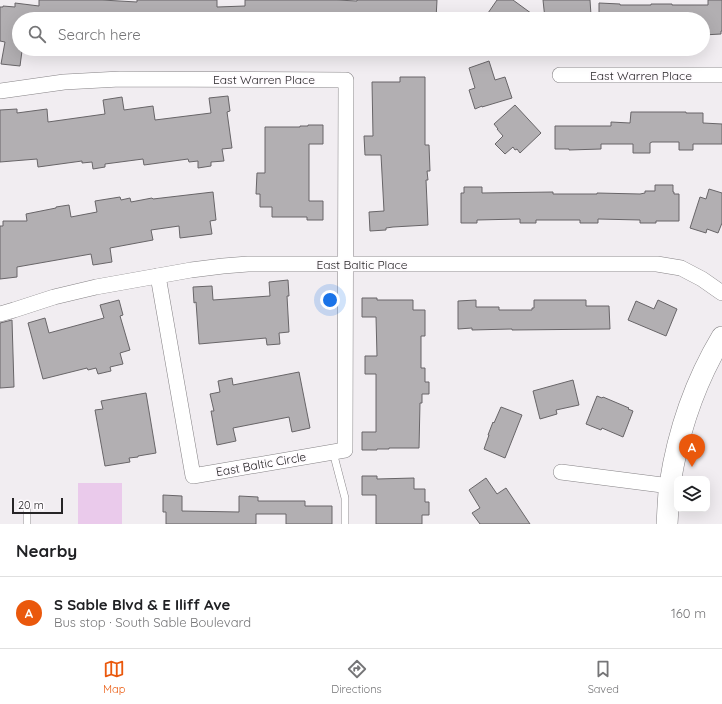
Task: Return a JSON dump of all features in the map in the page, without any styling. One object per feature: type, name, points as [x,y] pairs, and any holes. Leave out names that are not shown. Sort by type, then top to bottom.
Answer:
[{"type":"street","name":"East Warren Place","points":[[560,75],[722,75]]},
{"type":"street","name":"East Warren Place","points":[[0,91],[64,82],[120,79],[346,80],[345,263]]},
{"type":"street","name":"East Baltic Circle","points":[[158,276],[193,476],[345,450],[345,263]]},
{"type":"street","name":"East Baltic Place","points":[[0,314],[54,297],[96,287],[198,269],[248,264],[656,264],[680,268],[702,279],[722,293]]},
{"type":"street","points":[[667,524],[670,486],[675,454],[686,414],[707,364],[722,337]]},
{"type":"street","points":[[561,472],[670,486]]},
{"type":"lane","points":[[333,452],[345,498],[345,524]]},
{"type":"lane","points":[[27,509],[27,524]]},
{"type":"shaded area","points":[[78,483],[122,483],[122,524],[78,524]]},
{"type":"building","points":[[39,0],[102,0],[137,2],[137,0],[217,0],[217,7],[245,6],[245,0],[437,0],[436,12],[12,12],[12,56],[21,56],[20,66],[1,64],[5,42],[0,41],[0,7],[15,7],[15,3],[39,6]]},
{"type":"building","points":[[497,0],[513,0],[529,12],[489,12]]},
{"type":"building","points":[[543,0],[590,0],[591,12],[544,12]]},
{"type":"building","points":[[708,0],[722,0],[721,34],[710,35],[710,12],[599,12],[599,3],[620,5],[708,5]]},
{"type":"building","points":[[489,61],[495,80],[505,77],[512,98],[475,109],[469,90],[475,88],[469,68]]},
{"type":"building","points":[[400,77],[425,77],[425,145],[429,145],[430,171],[427,171],[428,180],[426,180],[428,225],[393,227],[386,228],[386,230],[370,231],[369,212],[384,211],[381,155],[365,155],[364,136],[373,136],[372,82],[400,82]]},
{"type":"building","points":[[228,96],[230,111],[227,112],[232,148],[222,149],[224,161],[211,162],[211,166],[198,168],[198,161],[189,162],[188,159],[144,165],[143,159],[105,164],[105,167],[93,169],[92,162],[82,163],[82,161],[38,167],[37,159],[0,162],[0,110],[17,109],[17,113],[47,109],[48,122],[105,114],[103,100],[122,97],[124,110],[153,106],[155,120],[211,113],[209,98]]},
{"type":"building","points":[[515,105],[541,133],[520,153],[513,147],[505,154],[495,144],[503,136],[494,124]]},
{"type":"building","points":[[631,112],[703,113],[703,123],[722,124],[722,144],[693,144],[693,150],[679,150],[679,142],[652,142],[650,143],[650,153],[633,153],[633,144],[601,144],[601,149],[555,149],[555,126],[611,126],[611,122],[630,123]]},
{"type":"building","points":[[308,125],[323,125],[323,144],[309,144],[309,201],[323,201],[323,220],[307,220],[307,217],[272,217],[272,207],[260,207],[260,194],[256,194],[257,173],[265,173],[265,127],[300,127]]},
{"type":"building","points":[[655,185],[673,185],[674,194],[679,194],[679,221],[640,223],[640,220],[598,219],[598,223],[580,223],[580,220],[536,220],[536,223],[520,223],[520,219],[477,220],[477,223],[461,223],[461,193],[464,193],[464,187],[482,187],[482,193],[553,192],[553,194],[640,194],[645,193],[645,191],[655,191]]},
{"type":"building","points":[[709,189],[722,193],[722,223],[718,233],[707,229],[706,233],[690,228],[700,197],[706,199]]},
{"type":"building","points":[[213,192],[216,220],[210,221],[212,234],[180,238],[179,226],[151,230],[153,240],[110,248],[112,262],[93,265],[91,254],[17,267],[17,277],[0,279],[0,226],[3,226],[3,221],[27,221],[26,214],[69,205],[71,217],[97,212],[95,201],[120,197],[121,200],[130,198],[131,202],[152,198]]},
{"type":"building","points":[[288,280],[289,296],[287,296],[289,332],[279,333],[280,344],[267,345],[266,338],[199,344],[196,302],[194,303],[193,287],[212,286],[213,300],[270,296],[269,282]]},
{"type":"building","points":[[362,298],[377,298],[377,300],[413,300],[413,310],[425,310],[425,336],[421,336],[421,368],[425,368],[425,382],[429,382],[429,394],[422,394],[422,403],[420,403],[419,448],[362,450],[362,432],[376,432],[376,374],[365,374],[365,356],[377,356],[376,317],[362,317]]},
{"type":"building","points":[[119,300],[123,315],[120,316],[130,350],[120,353],[123,364],[110,367],[111,371],[98,374],[96,368],[88,370],[87,368],[43,379],[28,323],[45,318],[49,333],[104,318],[100,305]]},
{"type":"building","points":[[476,300],[476,307],[499,307],[499,310],[532,310],[532,308],[534,308],[534,300],[586,300],[586,306],[609,306],[610,329],[458,329],[458,301]]},
{"type":"building","points":[[658,300],[677,309],[666,336],[628,320],[636,301],[654,309]]},
{"type":"building","points":[[12,320],[14,387],[0,388],[0,323]]},
{"type":"building","points":[[299,372],[310,428],[292,432],[289,417],[233,428],[236,441],[217,445],[211,411],[214,411],[210,394],[220,392],[218,381],[232,378],[233,385]]},
{"type":"building","points":[[573,380],[579,405],[556,410],[557,414],[540,419],[533,391]]},
{"type":"building","points":[[146,393],[156,453],[129,458],[130,462],[105,466],[95,410],[103,409],[101,401]]},
{"type":"building","points":[[597,396],[603,397],[633,411],[623,437],[602,428],[601,430],[586,424]]},
{"type":"building","points":[[501,407],[522,415],[505,458],[484,449],[493,422],[494,423]]},
{"type":"building","points":[[362,476],[377,476],[377,479],[414,478],[414,489],[425,489],[425,502],[429,502],[429,515],[422,515],[422,524],[376,524],[376,495],[362,495]]},
{"type":"building","points":[[486,478],[497,494],[506,488],[530,524],[480,524],[472,513],[480,508],[469,490]]},
{"type":"building","points":[[163,495],[182,496],[182,511],[239,512],[239,496],[258,497],[258,501],[305,501],[305,506],[332,506],[332,524],[286,524],[286,514],[256,514],[256,524],[166,524],[166,512],[163,512]]},
{"type":"place","name":"S Sable Blvd & E Iliff Ave","points":[[692,467]]}]
